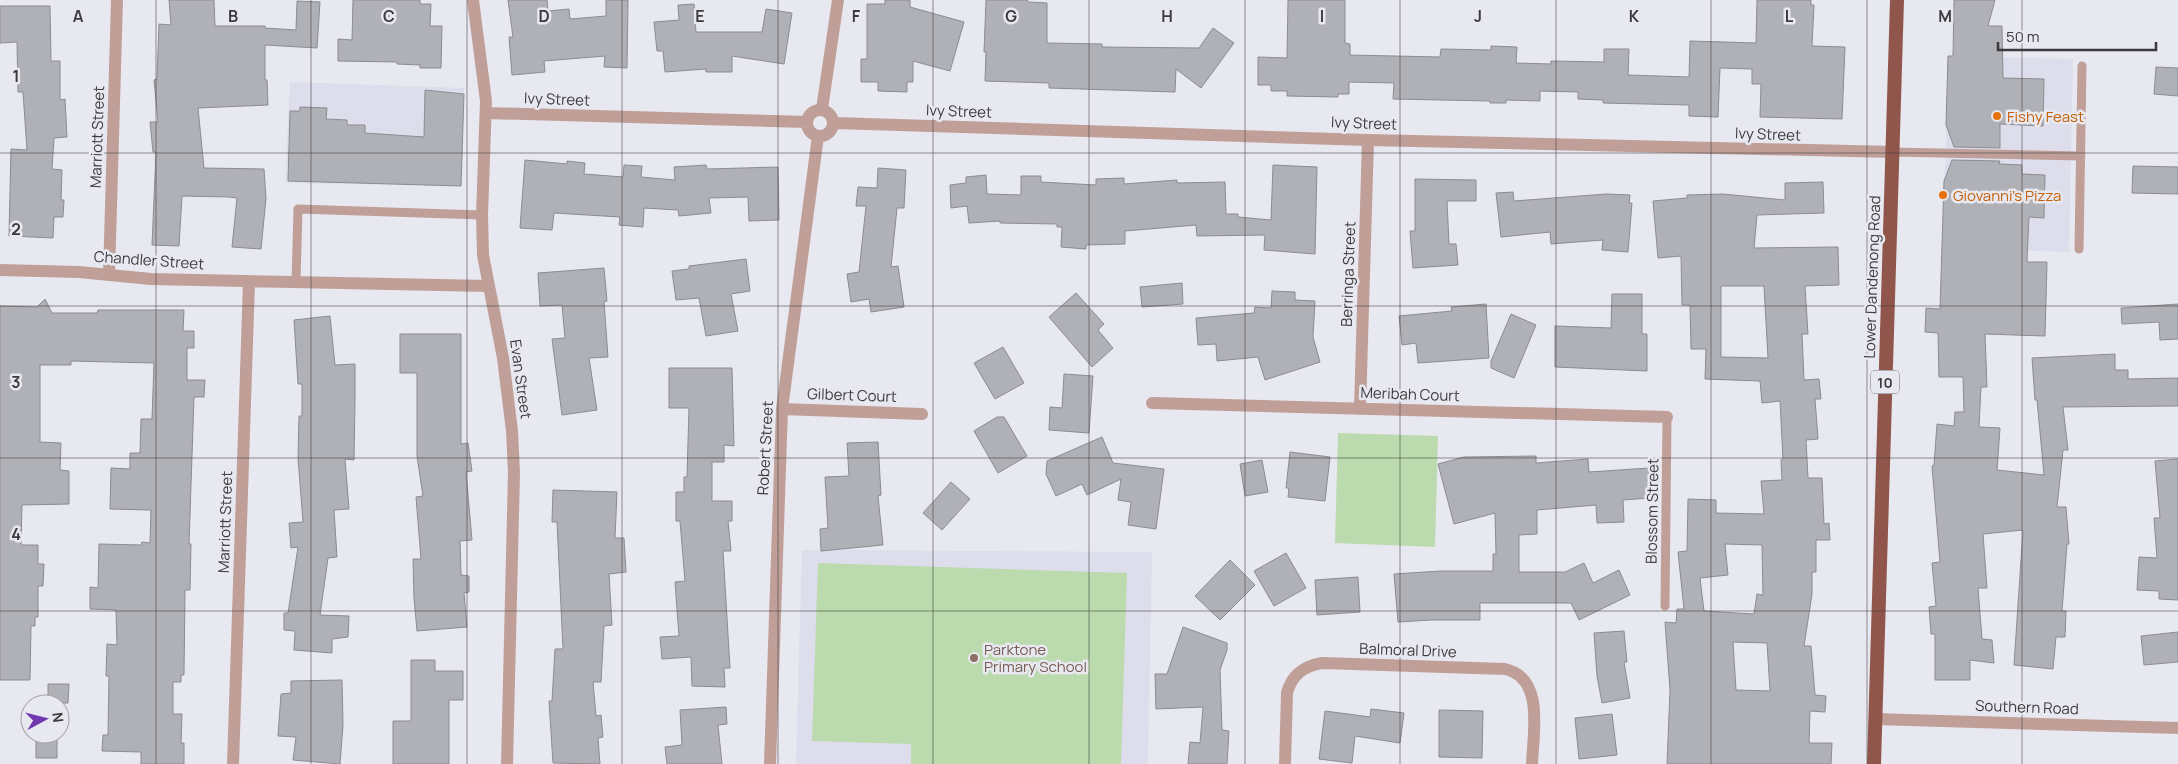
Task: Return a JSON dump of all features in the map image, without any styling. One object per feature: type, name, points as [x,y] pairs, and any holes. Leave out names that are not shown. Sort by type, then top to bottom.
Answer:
[{"type":"highway","name":"Lower Dandenong Road","points":[[1874,764],[1897,0]]},
{"type":"street","name":"Marriott Street","points":[[109,275],[117,0]]},
{"type":"street","name":"Evan Street","points":[[473,0],[484,80],[486,113],[482,214],[483,255],[503,358],[514,464],[507,764]]},
{"type":"street","points":[[822,109],[838,0]]},
{"type":"street","points":[[822,109],[829,112],[834,123],[830,132],[818,136],[809,130],[807,122],[813,111],[822,109]]},
{"type":"street","name":"Ivy Street","points":[[486,113],[807,122]]},
{"type":"street","name":"Ivy Street","points":[[834,123],[1368,140],[1861,153],[1892,152]]},
{"type":"street","name":"Robert Street","points":[[770,764],[782,409],[818,136]]},
{"type":"street","name":"Berringa Street","points":[[1360,409],[1368,140]]},
{"type":"street","name":"Chandler Street","points":[[0,270],[249,282],[488,286]]},
{"type":"street","name":"Marriott Street","points":[[233,764],[249,282]]},
{"type":"street","name":"Meribah Court","points":[[1152,403],[1667,417]]},
{"type":"street","name":"Gilbert Court","points":[[782,409],[922,414]]},
{"type":"street","name":"Balmoral Drive","points":[[1285,764],[1287,692],[1289,685],[1299,671],[1310,665],[1322,663],[1505,669],[1515,671],[1525,679],[1533,698],[1532,764]]},
{"type":"street","name":"Southern Road","points":[[1875,719],[2178,728]]},
{"type":"lane","points":[[2079,249],[2082,66]]},
{"type":"lane","points":[[1892,152],[2081,156]]},
{"type":"lane","points":[[296,282],[298,210],[482,214]]},
{"type":"lane","name":"Blossom Street","points":[[1665,606],[1667,417]]},
{"type":"shaded area","points":[[1949,56],[2073,59],[2069,252],[1942,248]]},
{"type":"shaded area","points":[[290,82],[464,88],[459,186],[285,183]]},
{"type":"shaded area","name":"Parktone Primary School","points":[[802,550],[1152,552],[1148,764],[796,764]]},
{"type":"green space","points":[[1338,433],[1438,436],[1435,547],[1335,543]]},
{"type":"green space","name":"Parktone Primary School","points":[[818,563],[1127,573],[1121,764],[911,764],[911,744],[812,741]]},
{"type":"building","points":[[169,0],[214,0],[215,26],[265,26],[265,28],[296,30],[297,1],[320,2],[317,48],[265,45],[265,80],[267,80],[268,105],[198,108],[204,168],[264,169],[266,198],[261,249],[232,247],[237,198],[229,197],[182,196],[179,246],[152,245],[156,152],[153,152],[150,122],[158,122],[154,80],[157,79],[159,24],[171,25]]},
{"type":"building","points":[[353,0],[420,0],[420,4],[431,4],[430,26],[442,26],[441,68],[420,68],[420,65],[397,64],[397,62],[338,61],[338,39],[352,40]]},
{"type":"building","points":[[508,0],[547,0],[548,11],[569,9],[570,19],[606,16],[606,0],[628,0],[627,68],[604,67],[605,56],[544,61],[545,72],[512,75],[509,37],[513,37]]},
{"type":"building","points":[[885,0],[910,0],[910,7],[964,22],[950,71],[913,61],[913,82],[907,82],[907,92],[878,91],[878,82],[861,82],[861,59],[867,59],[867,4],[885,4]]},
{"type":"building","points":[[986,0],[1027,0],[1029,2],[1047,3],[1047,43],[1102,44],[1102,47],[1199,48],[1213,28],[1234,43],[1201,88],[1176,69],[1175,92],[1049,88],[1049,83],[985,81]]},
{"type":"building","points":[[1288,0],[1345,0],[1345,43],[1350,44],[1350,55],[1440,57],[1441,49],[1491,50],[1491,46],[1517,47],[1516,63],[1551,64],[1551,61],[1604,62],[1604,49],[1629,49],[1628,75],[1689,77],[1690,41],[1756,43],[1757,0],[1811,0],[1811,5],[1814,5],[1812,46],[1845,47],[1842,119],[1760,117],[1761,84],[1752,84],[1752,69],[1720,68],[1718,117],[1689,116],[1689,105],[1603,103],[1603,100],[1578,99],[1578,92],[1540,91],[1540,101],[1506,100],[1506,103],[1393,99],[1394,83],[1349,82],[1349,94],[1338,94],[1338,97],[1287,96],[1287,91],[1271,91],[1271,85],[1258,85],[1258,57],[1287,58]]},
{"type":"building","points":[[1954,0],[1995,0],[1988,26],[2002,26],[2003,78],[2044,79],[2043,126],[2000,124],[2000,148],[1954,147],[1946,125],[1948,56],[1953,56]]},
{"type":"building","points":[[694,4],[696,32],[762,32],[766,9],[792,13],[784,64],[732,56],[732,72],[706,72],[706,69],[665,72],[663,51],[657,51],[654,22],[679,20],[678,5]]},
{"type":"building","points":[[0,6],[50,6],[51,61],[60,61],[60,100],[65,99],[67,137],[54,138],[52,169],[62,170],[61,200],[64,200],[63,217],[54,217],[53,238],[9,236],[11,149],[27,150],[23,92],[18,92],[17,42],[0,43]]},
{"type":"building","points":[[2156,67],[2178,68],[2178,96],[2154,94]]},
{"type":"building","points":[[425,90],[464,94],[461,186],[288,181],[290,111],[300,111],[300,107],[327,108],[326,119],[347,120],[347,125],[365,125],[365,133],[424,137]]},
{"type":"building","points":[[525,160],[567,164],[567,161],[585,163],[584,174],[623,177],[624,165],[642,166],[641,177],[675,180],[674,167],[706,165],[707,169],[778,167],[779,220],[749,221],[748,197],[709,198],[711,213],[679,216],[678,210],[644,208],[643,227],[619,225],[620,217],[554,213],[552,230],[520,228]]},
{"type":"building","points":[[1952,160],[2000,161],[1999,164],[2022,165],[2022,174],[2045,175],[2044,218],[2029,217],[2027,262],[2047,262],[2045,336],[1985,334],[1987,387],[1981,387],[1979,427],[2000,428],[1997,470],[2044,475],[2032,358],[2115,354],[2115,370],[2128,370],[2128,379],[2178,378],[2178,406],[2063,407],[2068,450],[2063,450],[2057,507],[2066,507],[2069,544],[2067,544],[2062,611],[2066,611],[2065,637],[2056,637],[2053,669],[2014,665],[2023,530],[1983,534],[1987,588],[1978,588],[1982,639],[1992,640],[1994,663],[1970,660],[1970,680],[1935,680],[1935,634],[1931,634],[1929,607],[1936,606],[1932,563],[1940,562],[1932,466],[1934,465],[1937,424],[1954,426],[1955,412],[1964,412],[1963,377],[1939,377],[1938,333],[1925,332],[1926,308],[1940,309],[1944,181]]},
{"type":"building","points":[[1273,165],[1317,167],[1315,254],[1264,250],[1265,235],[1197,236],[1196,225],[1125,231],[1125,244],[1086,245],[1086,249],[1061,247],[1062,227],[1057,227],[1057,224],[1000,223],[1000,221],[969,223],[967,206],[951,208],[950,185],[966,183],[966,177],[986,175],[987,194],[1021,195],[1021,176],[1041,176],[1041,182],[1096,185],[1096,179],[1124,178],[1124,184],[1177,180],[1177,183],[1225,182],[1226,214],[1238,214],[1238,217],[1271,220]]},
{"type":"building","points":[[2133,166],[2178,167],[2178,194],[2132,193]]},
{"type":"building","points":[[878,168],[906,170],[904,208],[897,208],[891,267],[898,266],[904,307],[871,312],[869,299],[851,302],[847,274],[859,272],[866,206],[856,206],[858,187],[877,188]]},
{"type":"building","points":[[1415,179],[1476,180],[1476,201],[1447,201],[1449,244],[1456,244],[1458,265],[1413,268],[1410,231],[1415,231]]},
{"type":"building","points":[[1823,182],[1824,213],[1757,215],[1754,248],[1838,247],[1839,285],[1805,286],[1808,334],[1802,334],[1804,380],[1819,379],[1821,399],[1815,399],[1818,439],[1806,440],[1808,478],[1822,478],[1824,524],[1829,523],[1830,540],[1816,540],[1816,572],[1812,572],[1812,594],[1804,646],[1811,646],[1815,695],[1826,696],[1825,712],[1810,711],[1809,743],[1832,743],[1831,764],[1667,764],[1670,690],[1665,622],[1676,623],[1677,609],[1684,609],[1678,552],[1687,551],[1688,499],[1716,500],[1716,513],[1764,514],[1761,481],[1782,480],[1781,460],[1783,459],[1780,401],[1762,403],[1760,381],[1705,379],[1706,349],[1691,349],[1690,305],[1682,305],[1681,256],[1658,258],[1653,201],[1687,198],[1687,195],[1723,194],[1785,200],[1785,183]],"holes":[[[1721,286],[1764,286],[1768,358],[1721,357]],[[1725,544],[1762,545],[1763,595],[1757,594],[1754,614],[1704,611],[1700,578],[1728,575]],[[1733,642],[1767,643],[1770,691],[1736,690]]]},
{"type":"building","points":[[1513,192],[1514,201],[1606,194],[1630,195],[1629,203],[1632,203],[1628,252],[1602,250],[1603,240],[1551,244],[1550,232],[1501,237],[1496,193]]},
{"type":"building","points":[[746,259],[750,291],[731,294],[738,331],[706,336],[699,298],[676,300],[672,271],[689,269],[689,266]]},
{"type":"building","points":[[604,268],[607,301],[604,302],[608,357],[589,358],[597,410],[562,415],[552,339],[565,338],[562,305],[540,306],[538,273]]},
{"type":"building","points":[[1182,283],[1183,304],[1142,307],[1140,287]]},
{"type":"building","points":[[1272,291],[1295,292],[1295,300],[1315,301],[1313,337],[1320,362],[1265,380],[1258,357],[1217,361],[1216,344],[1198,345],[1196,318],[1254,313],[1255,307],[1271,308]]},
{"type":"building","points":[[1076,293],[1104,324],[1098,330],[1113,348],[1092,367],[1049,317]]},
{"type":"building","points":[[1612,294],[1642,294],[1642,334],[1647,334],[1647,371],[1555,367],[1555,326],[1611,328]]},
{"type":"building","points":[[45,299],[52,313],[97,313],[98,310],[184,310],[183,331],[194,331],[194,348],[187,348],[187,380],[205,380],[204,397],[194,397],[189,544],[191,544],[190,590],[185,590],[184,675],[181,675],[181,682],[173,682],[173,714],[182,714],[181,743],[184,743],[184,764],[141,764],[141,752],[102,751],[103,735],[108,735],[109,676],[106,676],[107,644],[117,645],[116,610],[90,609],[90,587],[98,588],[99,544],[141,545],[142,542],[150,543],[151,510],[110,509],[111,468],[130,469],[130,453],[140,453],[141,419],[152,419],[154,363],[71,361],[71,365],[40,365],[40,442],[61,443],[60,470],[69,471],[69,504],[22,505],[21,545],[38,545],[38,564],[44,564],[43,586],[38,586],[38,617],[35,617],[35,626],[31,626],[30,680],[0,680],[0,306],[37,307]]},
{"type":"building","points":[[1486,304],[1489,358],[1418,363],[1416,343],[1402,345],[1399,316],[1452,311],[1451,307]]},
{"type":"building","points":[[2178,304],[2178,339],[2160,340],[2159,322],[2122,324],[2121,308]]},
{"type":"building","points":[[1511,314],[1536,325],[1514,378],[1491,368],[1491,361]]},
{"type":"building","points":[[330,316],[335,365],[355,364],[354,460],[345,459],[349,509],[334,510],[337,557],[328,558],[320,615],[349,616],[348,637],[332,639],[332,653],[294,650],[295,631],[284,630],[284,613],[288,613],[298,547],[291,548],[289,523],[303,522],[298,458],[299,416],[302,416],[302,384],[298,384],[294,320]]},
{"type":"building","points":[[400,334],[461,334],[461,444],[468,443],[472,471],[466,472],[472,540],[460,541],[461,575],[469,576],[469,592],[464,593],[467,627],[417,631],[413,559],[421,559],[416,497],[423,496],[417,456],[417,373],[400,373]]},
{"type":"building","points":[[1003,347],[1024,383],[995,399],[974,363]]},
{"type":"building","points":[[669,368],[732,368],[734,446],[724,445],[724,462],[712,462],[712,501],[732,501],[732,521],[728,521],[731,551],[723,551],[730,668],[724,668],[725,687],[692,686],[691,657],[662,659],[660,637],[679,636],[675,582],[685,581],[680,521],[676,521],[676,492],[684,492],[684,477],[687,477],[689,408],[669,408]]},
{"type":"building","points":[[1064,374],[1093,376],[1089,433],[1049,430],[1050,407],[1062,408]]},
{"type":"building","points":[[997,417],[1004,417],[1027,456],[998,473],[974,431]]},
{"type":"building","points":[[1102,437],[1113,463],[1164,469],[1156,529],[1128,525],[1131,502],[1118,500],[1121,479],[1087,495],[1082,484],[1056,496],[1046,474],[1047,461]]},
{"type":"building","points":[[878,442],[881,495],[878,496],[883,545],[821,551],[820,529],[828,528],[825,477],[849,476],[847,443]]},
{"type":"building","points":[[1290,452],[1330,457],[1325,501],[1288,497],[1289,488],[1286,488]]},
{"type":"building","points":[[1536,456],[1536,463],[1588,459],[1589,472],[1649,468],[1650,498],[1623,500],[1624,522],[1597,523],[1596,505],[1537,510],[1537,534],[1519,535],[1519,572],[1565,572],[1584,563],[1593,583],[1619,570],[1630,595],[1579,620],[1571,603],[1480,603],[1480,620],[1398,622],[1394,574],[1441,571],[1493,571],[1493,554],[1496,554],[1495,513],[1454,524],[1438,464],[1464,457]]},
{"type":"building","points":[[2178,459],[2178,600],[2159,599],[2159,591],[2137,590],[2139,557],[2157,558],[2154,518],[2160,518],[2155,461]]},
{"type":"building","points":[[1262,460],[1268,492],[1245,496],[1240,464]]},
{"type":"building","points":[[951,482],[970,499],[942,530],[923,513]]},
{"type":"building","points":[[553,490],[617,492],[615,538],[624,538],[626,572],[609,574],[612,625],[604,626],[601,682],[593,682],[596,716],[601,715],[603,737],[598,738],[600,764],[553,763],[549,701],[552,701],[555,649],[563,649],[557,522],[552,522]]},
{"type":"building","points":[[1286,553],[1306,588],[1274,606],[1254,571]]},
{"type":"building","points":[[1230,560],[1255,585],[1220,620],[1195,596]]},
{"type":"building","points":[[1358,577],[1360,612],[1317,615],[1315,580]]},
{"type":"building","points":[[1183,627],[1227,643],[1227,650],[1220,670],[1222,730],[1229,731],[1227,764],[1188,764],[1190,742],[1200,743],[1203,707],[1156,709],[1155,674],[1167,674]]},
{"type":"building","points":[[1624,631],[1627,662],[1624,662],[1630,698],[1602,703],[1597,676],[1594,633]]},
{"type":"building","points":[[2178,632],[2178,662],[2144,665],[2141,636]]},
{"type":"building","points":[[411,660],[435,660],[435,671],[463,671],[463,700],[449,700],[449,764],[393,764],[393,721],[411,721]]},
{"type":"building","points":[[342,680],[343,725],[340,764],[293,760],[296,737],[278,736],[281,694],[291,693],[291,681]]},
{"type":"building","points":[[48,684],[69,684],[68,694],[48,694]]},
{"type":"building","points":[[726,707],[727,724],[718,725],[722,764],[667,764],[665,747],[682,745],[680,710]]},
{"type":"building","points":[[1371,709],[1404,713],[1400,743],[1355,736],[1352,763],[1319,759],[1325,711],[1370,717]]},
{"type":"building","points":[[1439,710],[1483,711],[1482,758],[1439,757]]},
{"type":"building","points":[[1612,714],[1617,755],[1579,759],[1575,718]]},
{"type":"building","points":[[36,744],[57,744],[57,758],[36,758]]},
{"type":"place","name":"Fishy Feast","points":[[1997,116]]},
{"type":"place","name":"Giovanni's Pizza","points":[[1943,195]]},
{"type":"place","name":"Parktone Primary School","points":[[974,658]]}]
